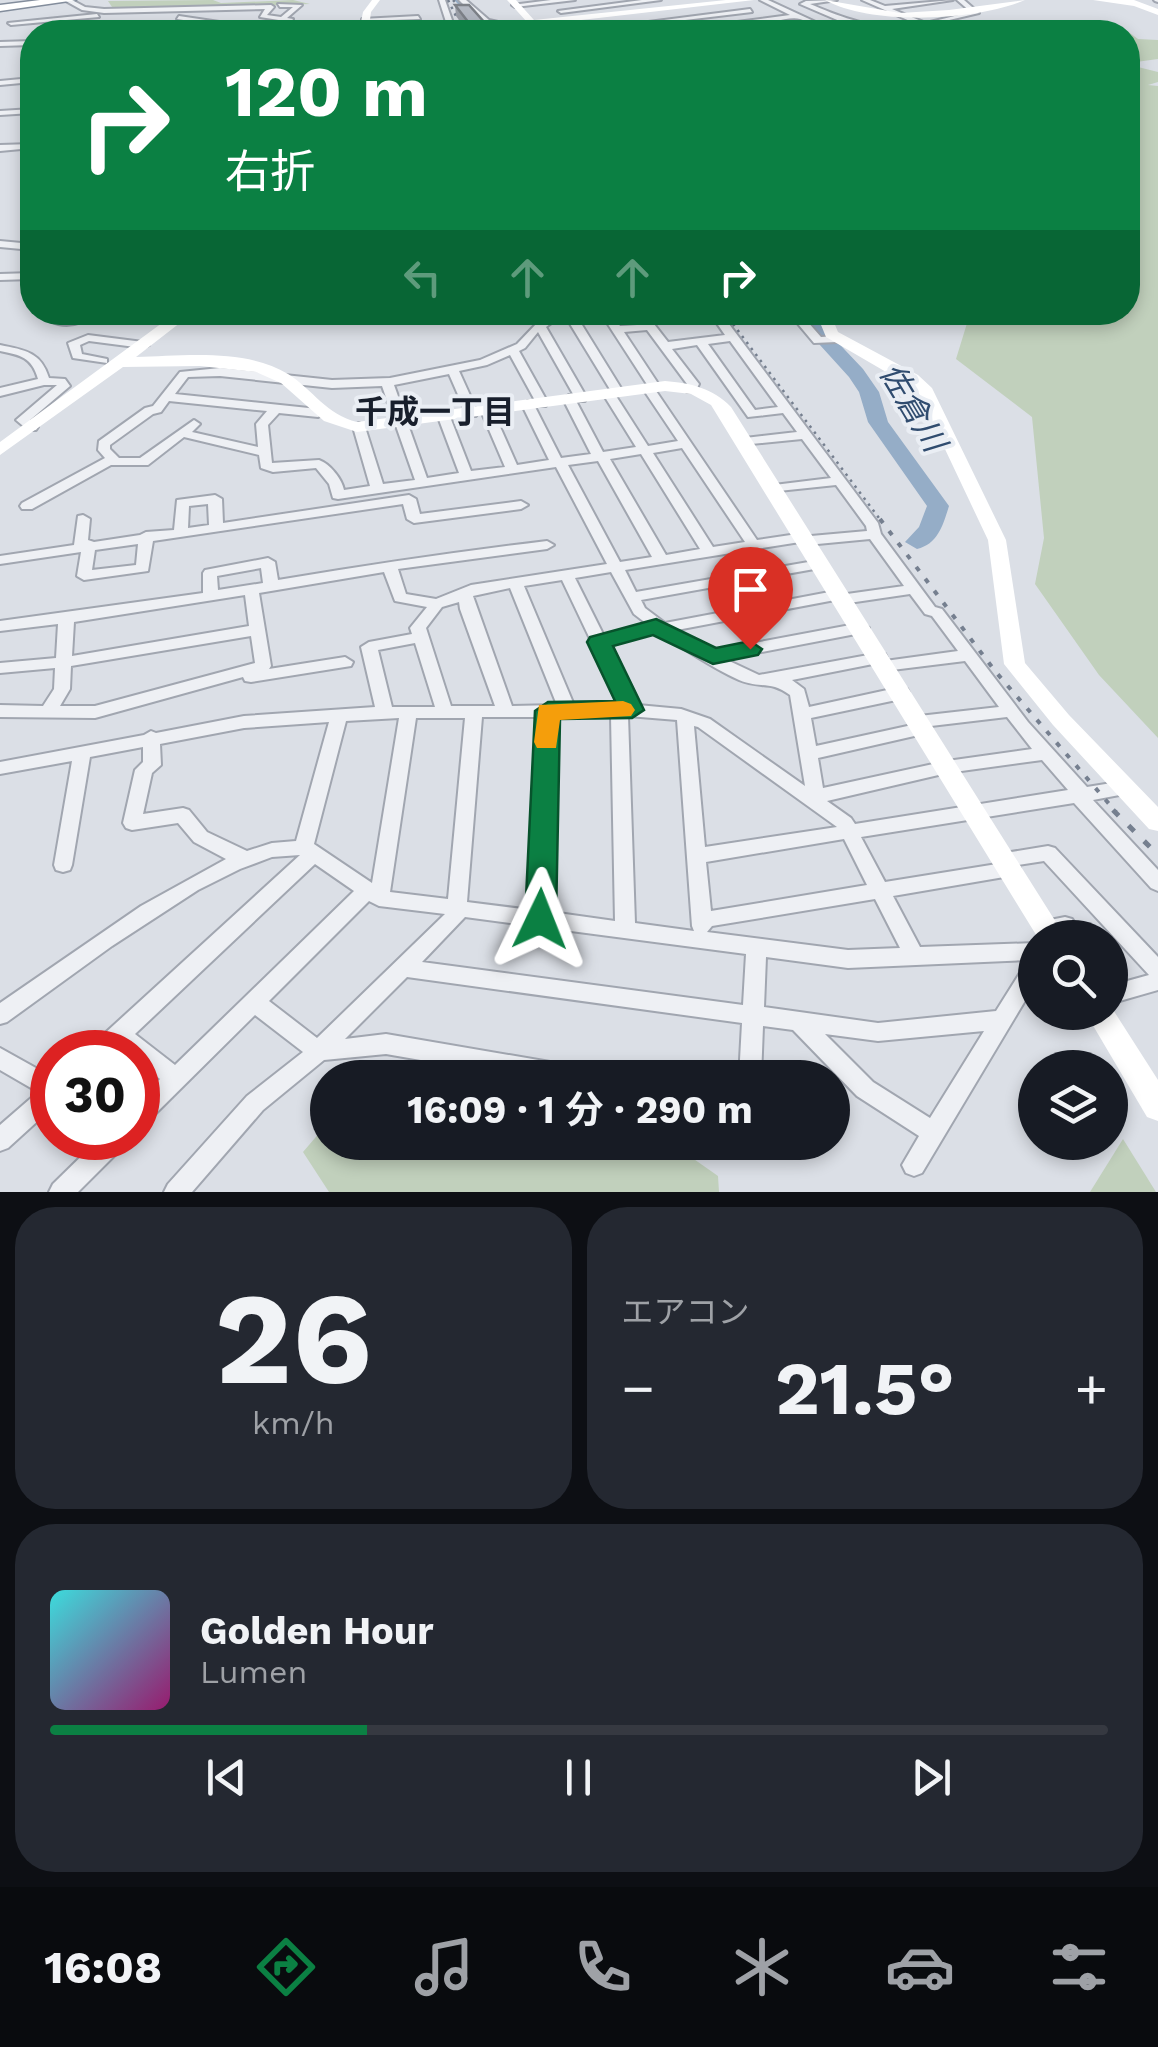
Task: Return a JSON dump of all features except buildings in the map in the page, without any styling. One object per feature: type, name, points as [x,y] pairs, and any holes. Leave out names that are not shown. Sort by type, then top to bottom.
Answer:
[{"type":"highway","points":[[4,8],[68,0]]},
{"type":"street","points":[[68,0],[84,9],[104,11],[272,7],[267,12],[288,16],[299,5],[280,4]]},
{"type":"street","points":[[342,0],[374,2]]},
{"type":"street","points":[[462,0],[486,20]]},
{"type":"street","points":[[513,2],[572,0]]},
{"type":"street","points":[[561,11],[658,0]]},
{"type":"street","points":[[763,0],[805,20]]},
{"type":"street","points":[[777,7],[831,0],[853,10],[903,16],[1021,0]]},
{"type":"street","points":[[864,0],[917,20]]},
{"type":"street","points":[[896,0],[909,5]]},
{"type":"street","points":[[853,10],[950,0]]},
{"type":"street","points":[[942,20],[976,13],[960,0]]},
{"type":"street","points":[[1097,0],[1128,2],[1158,12]]},
{"type":"street","points":[[552,1],[570,20],[731,2],[750,6],[767,20],[797,16]]},
{"type":"street","points":[[630,1],[665,20]]},
{"type":"street","points":[[803,4],[841,20]]},
{"type":"street","points":[[673,20],[750,6]]},
{"type":"street","points":[[4,8],[11,23],[20,27]]},
{"type":"street","points":[[412,9],[420,20]]},
{"type":"street","points":[[55,20],[85,18],[104,11]]},
{"type":"street","points":[[176,11],[174,18],[189,20]]},
{"type":"street","points":[[11,23],[20,22]]},
{"type":"street","points":[[0,450],[112,361],[170,325]]},
{"type":"street","points":[[194,424],[143,462],[124,464],[112,459],[104,444],[157,409],[184,374],[220,372],[332,384],[388,382],[483,363],[514,350],[543,325]]},
{"type":"street","points":[[554,325],[575,399],[601,456],[661,560]]},
{"type":"street","points":[[575,325],[644,450],[708,552]]},
{"type":"street","points":[[613,325],[753,544]]},
{"type":"street","points":[[724,325],[873,526],[874,534],[914,589],[1081,796],[1158,883]]},
{"type":"street","points":[[809,325],[828,340],[912,378],[924,388],[996,540],[1015,664],[1158,822]]},
{"type":"street","points":[[826,325],[828,340]]},
{"type":"street","points":[[616,330],[650,326],[693,384],[691,388]]},
{"type":"street","points":[[143,345],[88,338],[74,343],[77,356],[112,361],[221,363],[270,371],[284,379],[318,413]]},
{"type":"street","points":[[666,346],[733,338]]},
{"type":"street","points":[[700,342],[752,414],[786,409]]},
{"type":"street","points":[[0,348],[32,355],[40,362],[44,381]]},
{"type":"street","points":[[514,350],[558,462],[632,597],[658,628],[754,680],[882,662],[969,655]]},
{"type":"street","points":[[453,370],[513,470]]},
{"type":"street","points":[[0,392],[44,381],[61,382],[64,386],[22,420],[32,427]]},
{"type":"street","points":[[388,382],[423,484]]},
{"type":"street","points":[[166,398],[318,413],[342,424],[359,426],[652,388],[691,388],[712,396],[723,407],[1042,920]]},
{"type":"street","points":[[276,409],[262,424],[266,464],[274,468],[318,464],[336,483],[338,495],[686,444]]},
{"type":"street","points":[[444,416],[467,477]]},
{"type":"street","points":[[359,426],[378,491]]},
{"type":"street","points":[[182,433],[262,452]]},
{"type":"street","points":[[744,442],[805,435]]},
{"type":"street","points":[[28,506],[112,459]]},
{"type":"street","points":[[774,489],[840,481]]},
{"type":"street","points":[[181,531],[182,503],[216,499],[216,526]]},
{"type":"street","points":[[0,560],[85,544],[409,499],[414,519],[521,504]]},
{"type":"street","points":[[83,519],[84,576],[144,568],[146,536]]},
{"type":"street","points":[[389,564],[400,598],[437,604],[471,590],[515,582],[753,544],[874,534]]},
{"type":"street","points":[[0,626],[66,619],[389,564],[547,545]]},
{"type":"street","points":[[211,595],[210,573],[268,562],[271,584]]},
{"type":"street","points":[[632,597],[820,564]]},
{"type":"street","points":[[566,574],[599,642],[625,710],[625,930]]},
{"type":"street","points":[[515,582],[568,711]]},
{"type":"street","points":[[0,711],[92,712],[263,666],[251,588]]},
{"type":"street","points":[[599,642],[841,597],[914,589]]},
{"type":"street","points":[[465,595],[506,712]]},
{"type":"street","points":[[437,604],[418,628],[445,712]]},
{"type":"street","points":[[48,712],[62,688],[66,619]]},
{"type":"street","points":[[713,656],[860,628]]},
{"type":"street","points":[[0,668],[65,662],[257,630]]},
{"type":"street","points":[[385,713],[369,648],[421,637]]},
{"type":"street","points":[[92,712],[94,719],[258,675],[345,662]]},
{"type":"street","points":[[776,678],[798,693],[813,798]]},
{"type":"street","points":[[802,714],[900,693]]},
{"type":"street","points":[[0,768],[244,722],[445,712],[625,710],[686,716],[704,723],[813,798],[848,830],[914,956]]},
{"type":"street","points":[[540,919],[548,711]]},
{"type":"street","points":[[809,754],[921,725],[1011,711]]},
{"type":"street","points":[[176,1192],[255,1103],[318,1051],[456,916],[474,712]]},
{"type":"street","points":[[160,1094],[373,894],[408,713]]},
{"type":"street","points":[[125,1030],[308,851],[339,716]]},
{"type":"street","points":[[686,716],[702,930]]},
{"type":"street","points":[[151,737],[152,766],[144,770],[132,823],[183,815],[188,828],[214,847],[244,858]]},
{"type":"street","points":[[63,865],[82,752]]},
{"type":"street","points":[[813,798],[946,766],[1046,753]]},
{"type":"street","points":[[696,856],[1124,788]]},
{"type":"street","points":[[0,1015],[152,910],[244,858],[285,845],[308,851],[373,894],[625,930],[702,930],[1008,865],[1048,853],[1158,970]]},
{"type":"street","points":[[702,930],[756,947],[848,959],[1018,952]]},
{"type":"street","points":[[751,1060],[756,947]]},
{"type":"street","points":[[402,968],[878,1032],[1002,1020]]},
{"type":"street","points":[[1128,990],[1158,982]]},
{"type":"street","points":[[914,1165],[1018,994]]},
{"type":"street","points":[[254,1002],[318,1051],[386,1044],[480,1060]]},
{"type":"street","points":[[799,1022],[864,1089],[934,1133]]},
{"type":"street","points":[[1111,1030],[1158,1107]]},
{"type":"street","points":[[0,1058],[30,1078]]},
{"type":"street","points":[[160,1066],[176,1078]]},
{"type":"street","points":[[0,1140],[30,1112]]},
{"type":"street","points":[[60,1192],[93,1160]]},
{"type":"green space","points":[[293,0],[310,4],[135,10],[112,7],[108,1]]},
{"type":"green space","points":[[1140,39],[1158,40],[1158,59],[1140,61]]},
{"type":"green space","points":[[1140,68],[1158,72],[1158,82],[1148,85],[1158,86],[1158,738],[1099,675],[1035,584],[1044,538],[1032,417],[956,359],[966,325],[1140,325]]},
{"type":"green space","points":[[310,1144],[310,1160],[695,1160],[718,1176],[719,1192],[329,1192],[303,1152]]},
{"type":"green space","points":[[1128,1147],[1156,1192],[1090,1192],[1110,1160],[1128,1160]]},
{"type":"waterway","name":"佐倉川","points":[[459,0],[480,20]]},
{"type":"waterway","name":"佐倉川","points":[[811,325],[856,373],[869,392],[878,422],[938,506],[930,530],[917,542]]},
{"type":"railway","points":[[448,0],[458,20]]},
{"type":"railway","points":[[453,0],[474,20]]},
{"type":"railway","points":[[734,325],[882,522]]},
{"type":"railway","points":[[880,519],[995,671],[1116,812]]},
{"type":"railway","points":[[1113,810],[1158,855]]},
{"type":"slow traffic","points":[[547,742],[548,711],[623,710]]},
{"type":"district","name":"千成一丁目","points":[[435,412]]},
{"type":"route","points":[[540,919],[548,711],[632,710],[599,642],[625,632],[656,627],[713,656],[750,649]]}]
